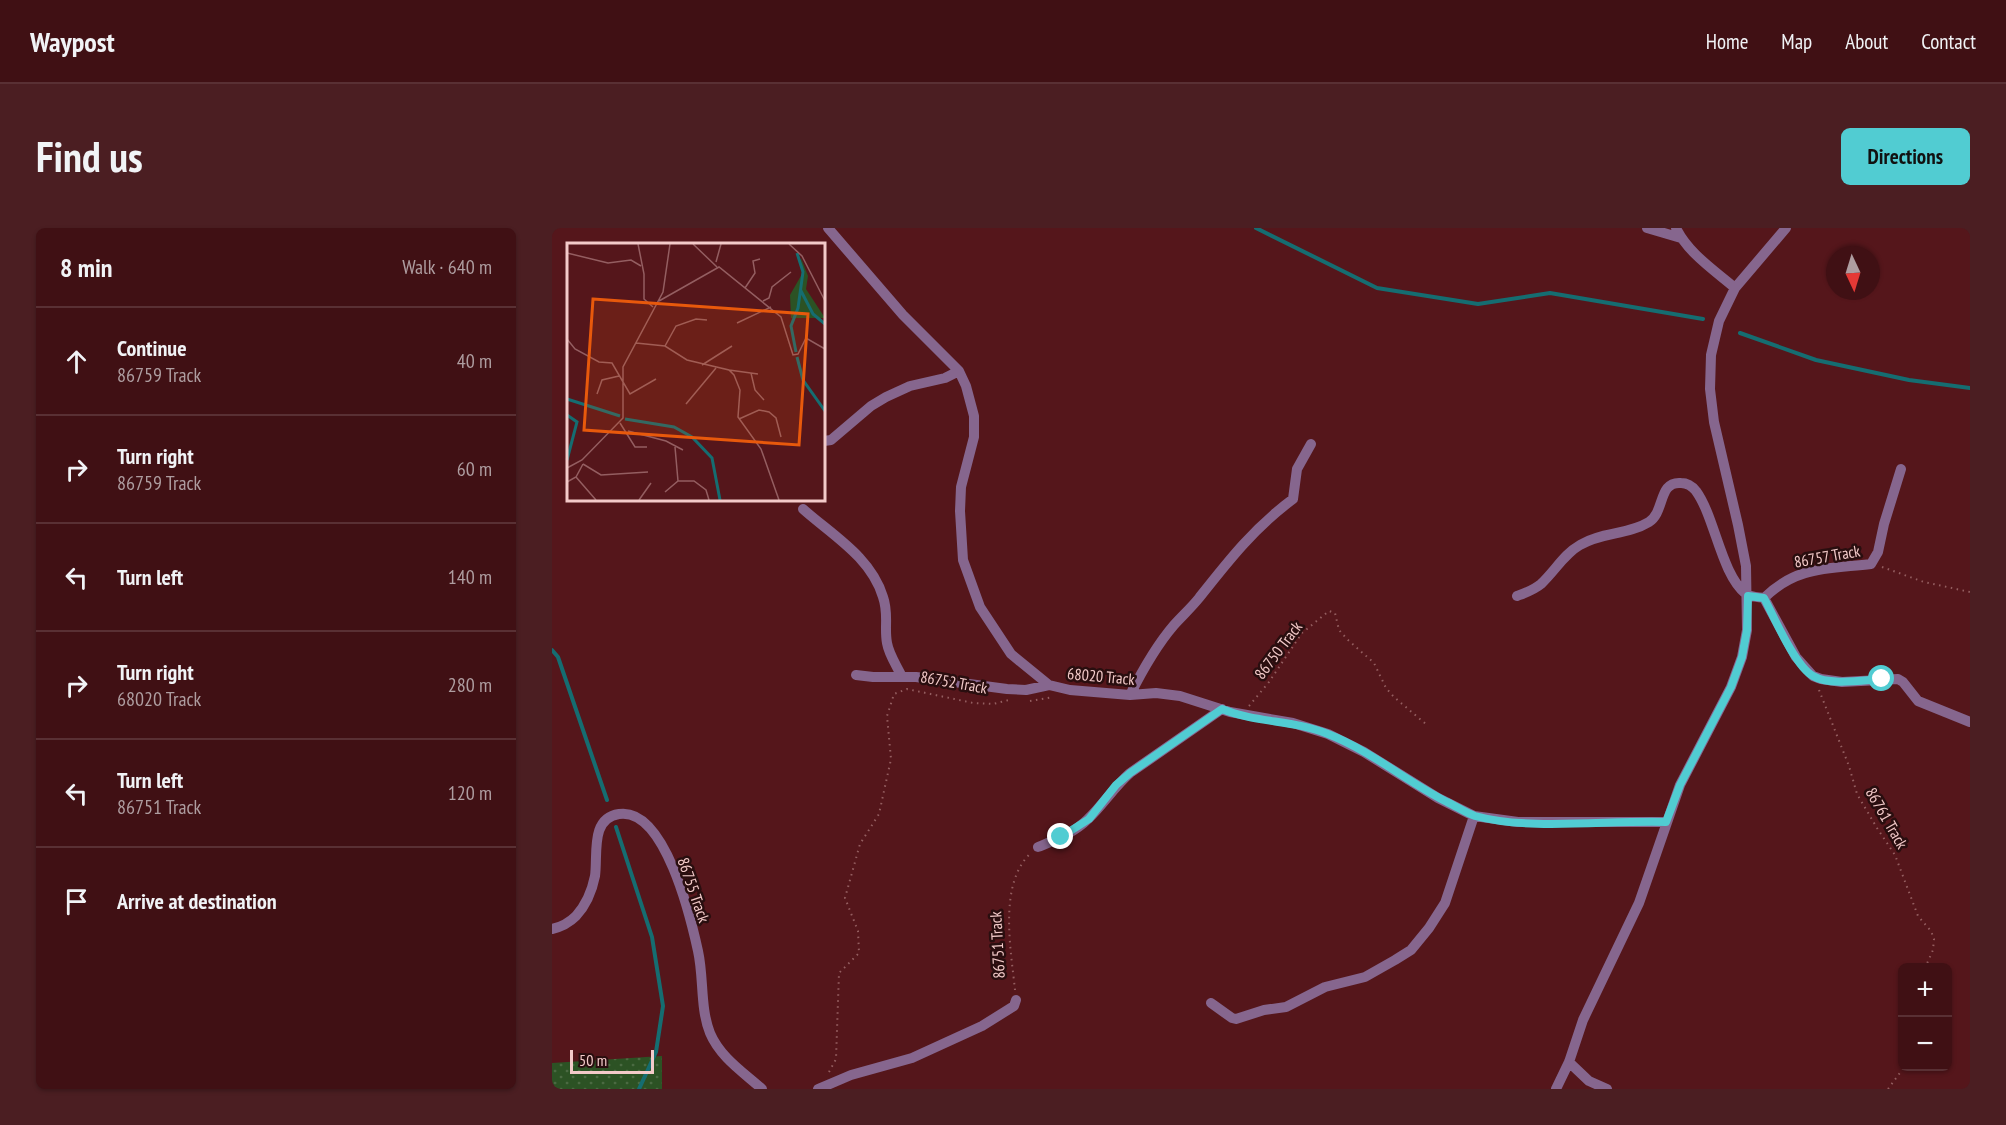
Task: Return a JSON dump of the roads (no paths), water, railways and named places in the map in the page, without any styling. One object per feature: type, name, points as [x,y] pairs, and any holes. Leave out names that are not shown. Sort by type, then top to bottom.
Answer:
[{"type":"street","name":"68020 Track","points":[[828,228],[903,315],[959,371],[966,386],[974,416],[974,437],[960,499],[963,560],[980,608],[1011,654],[1048,685],[1070,690],[1180,696],[1242,715],[1293,723],[1329,734],[1364,752],[1438,798],[1474,816],[1518,822],[1666,822]]},
{"type":"street","points":[[1647,228],[1679,233],[1735,288]]},
{"type":"street","points":[[1556,1089],[1569,1062],[1583,1020],[1639,903],[1680,785],[1731,687],[1742,657],[1747,630],[1746,566],[1714,422],[1710,389],[1711,355],[1719,321],[1735,288],[1786,228]]},
{"type":"street","points":[[825,441],[831,440],[871,406],[892,394],[910,386],[945,378],[959,371]]},
{"type":"street","points":[[1130,695],[1142,672],[1173,626],[1245,541],[1268,518],[1293,499],[1297,469],[1311,444]]},
{"type":"street","name":"86757 Track","points":[[1764,598],[1779,584],[1804,573],[1834,567],[1871,564],[1878,552],[1901,469]]},
{"type":"street","points":[[1516,596],[1540,584],[1569,552],[1581,544],[1652,521],[1657,515],[1666,488],[1678,482],[1691,486],[1698,494],[1738,585],[1748,596],[1764,598],[1796,657],[1813,676],[1842,682],[1898,679],[1918,701],[1970,722]]},
{"type":"street","points":[[803,509],[859,556],[869,568],[883,594],[888,621],[887,646],[902,677]]},
{"type":"street","points":[[856,675],[902,677],[1026,690],[1048,685]]},
{"type":"street","points":[[1038,847],[1077,828],[1089,819],[1123,779],[1222,709]]},
{"type":"street","name":"86755 Track","points":[[552,928],[570,922],[581,910],[590,894],[595,876],[597,838],[601,825],[606,819],[616,814],[626,813],[644,822],[664,850],[682,892],[698,952],[709,1031],[716,1045],[728,1060],[762,1089]]},
{"type":"street","points":[[1211,1003],[1232,1018],[1286,1007],[1325,987],[1365,977],[1411,950],[1445,903],[1474,816]]},
{"type":"street","name":"86751 Track","points":[[821,1087],[851,1075],[898,1063],[982,1026],[1014,1006],[1016,1000]]},
{"type":"street","points":[[1569,1062],[1589,1081],[1607,1089]]},
{"type":"waterway","points":[[1256,228],[1377,288],[1478,304],[1550,293],[1703,319]]},
{"type":"waterway","points":[[1740,333],[1816,360],[1909,380],[1970,388]]},
{"type":"waterway","points":[[552,650],[558,657],[607,800]]},
{"type":"waterway","points":[[616,827],[652,937],[663,1006],[656,1052],[639,1089]]}]
